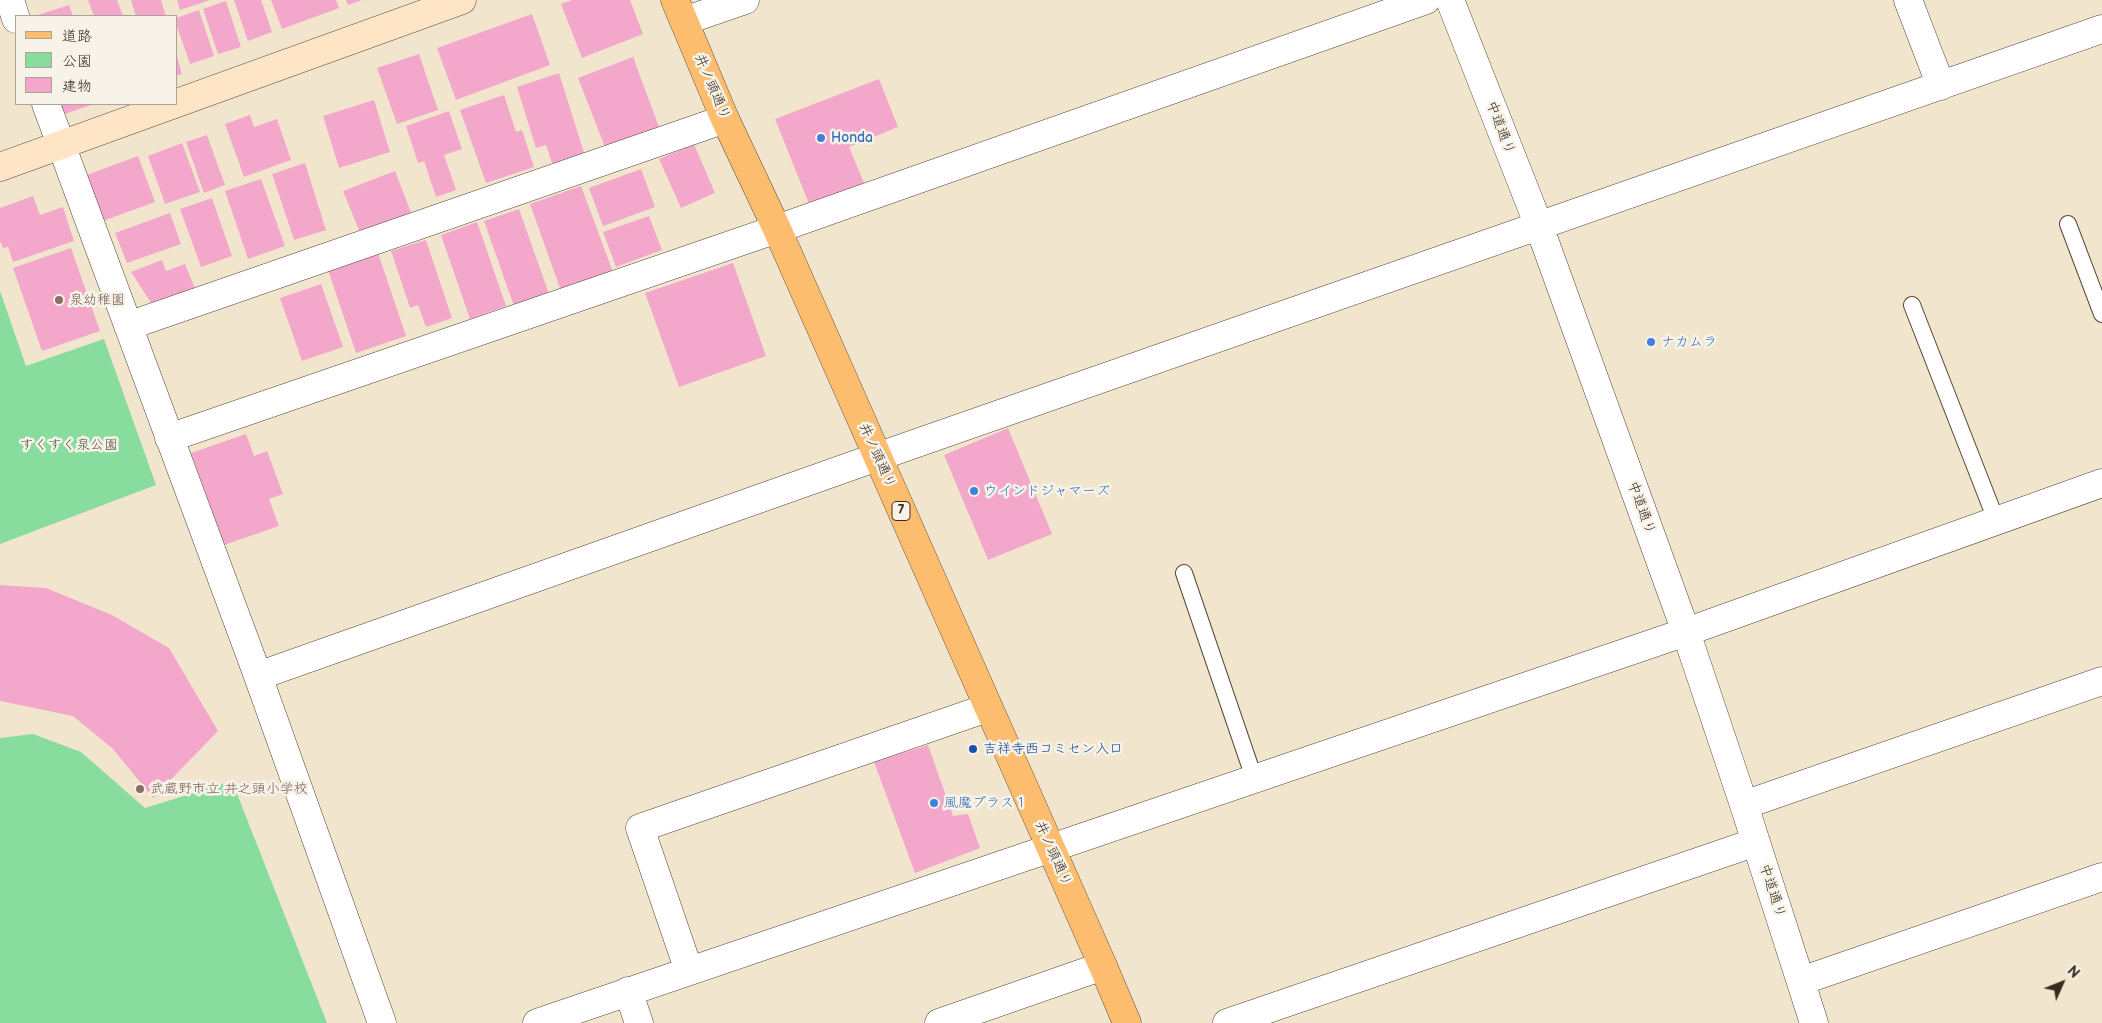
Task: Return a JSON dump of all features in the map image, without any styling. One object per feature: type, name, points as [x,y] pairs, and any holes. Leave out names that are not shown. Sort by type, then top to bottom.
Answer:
[{"type":"main road","name":"井ノ頭通り","points":[[680,11],[725,119],[777,229],[1127,1023]]},
{"type":"street","points":[[10,0],[15,16]]},
{"type":"street","points":[[178,103],[462,0]]},
{"type":"street","points":[[680,11],[745,0]]},
{"type":"street","points":[[169,438],[777,229],[1426,0]]},
{"type":"street","name":"中道通り","points":[[1450,0],[1539,226],[1686,632],[1814,1023]]},
{"type":"street","points":[[1908,0],[1942,86]]},
{"type":"street","points":[[258,676],[877,457],[2102,29]]},
{"type":"street","points":[[46,105],[258,676],[382,1023]]},
{"type":"street","points":[[0,167],[173,105]]},
{"type":"street","points":[[128,326],[725,119]]},
{"type":"street","points":[[537,1023],[1686,632],[2102,483]]},
{"type":"street","points":[[1744,805],[2102,681]]},
{"type":"street","points":[[689,971],[640,828],[987,708]]},
{"type":"street","points":[[1227,1023],[1756,842]]},
{"type":"street","points":[[1801,981],[2102,877]]},
{"type":"street","points":[[940,1023],[1103,966]]},
{"type":"street","points":[[628,992],[639,1023]]},
{"type":"lane","points":[[2068,224],[2102,314]]},
{"type":"lane","points":[[1912,305],[1996,520]]},
{"type":"lane","points":[[1184,573],[1254,778]]},
{"type":"green space","name":"すくすく泉公園","points":[[0,291],[26,366],[104,339],[156,485],[0,544]]},
{"type":"green space","points":[[33,734],[81,752],[145,808],[232,781],[327,1023],[0,1023],[0,738]]},
{"type":"building","points":[[88,0],[117,0],[123,15],[94,15]]},
{"type":"building","points":[[131,0],[161,0],[166,15],[136,15]]},
{"type":"building","points":[[177,0],[210,0],[180,10]]},
{"type":"building","points":[[234,0],[261,0],[272,32],[248,41]]},
{"type":"building","points":[[271,0],[336,0],[339,8],[282,29]]},
{"type":"building","points":[[346,0],[362,0],[348,5]]},
{"type":"building","points":[[572,0],[630,0],[643,34],[582,58],[561,4]]},
{"type":"building","points":[[226,1],[241,47],[218,54],[203,9]]},
{"type":"building","points":[[69,5],[73,15],[38,15]]},
{"type":"building","points":[[199,10],[214,56],[190,64],[178,30],[178,17]]},
{"type":"building","points":[[532,14],[550,65],[456,100],[437,48]]},
{"type":"building","points":[[419,54],[438,110],[397,124],[377,68]]},
{"type":"building","points":[[633,57],[659,127],[605,147],[578,78]]},
{"type":"building","points":[[178,60],[182,74],[178,75]]},
{"type":"building","points":[[559,73],[585,156],[553,166],[546,145],[536,148],[517,87]]},
{"type":"building","points":[[879,79],[898,127],[849,147],[864,183],[809,204],[775,119]]},
{"type":"building","points":[[504,95],[516,132],[522,130],[534,167],[486,183],[460,110]]},
{"type":"building","points":[[374,100],[390,152],[339,168],[323,116]]},
{"type":"building","points":[[58,105],[91,105],[62,115]]},
{"type":"building","points":[[449,111],[462,149],[444,155],[456,190],[436,197],[424,161],[418,163],[406,126]]},
{"type":"building","points":[[250,115],[254,127],[277,119],[291,160],[244,177],[225,124]]},
{"type":"building","points":[[207,135],[225,185],[204,193],[186,142]]},
{"type":"building","points":[[182,143],[200,192],[165,204],[148,156]]},
{"type":"building","points":[[694,144],[715,193],[681,208],[659,159]]},
{"type":"building","points":[[138,156],[155,202],[100,222],[84,176]]},
{"type":"building","points":[[305,163],[326,230],[294,240],[272,174]]},
{"type":"building","points":[[641,169],[655,207],[603,226],[589,188]]},
{"type":"building","points":[[395,171],[412,215],[361,235],[343,191]]},
{"type":"building","points":[[261,179],[285,246],[248,259],[225,191]]},
{"type":"building","points":[[581,186],[613,272],[561,291],[530,204]]},
{"type":"building","points":[[33,196],[40,215],[63,207],[74,241],[13,262],[8,247],[3,248],[0,241],[0,208]]},
{"type":"building","points":[[212,198],[232,256],[201,267],[180,209]]},
{"type":"building","points":[[519,209],[549,294],[514,306],[484,221]]},
{"type":"building","points":[[170,213],[181,244],[127,263],[115,233]]},
{"type":"building","points":[[649,216],[662,250],[616,267],[603,232]]},
{"type":"building","points":[[477,222],[506,306],[470,319],[441,235]]},
{"type":"building","points":[[426,240],[452,318],[426,327],[418,305],[410,308],[391,251]]},
{"type":"building","points":[[71,248],[100,331],[42,351],[13,268]]},
{"type":"building","points":[[378,253],[406,336],[356,353],[328,270]]},
{"type":"building","points":[[162,260],[166,271],[185,264],[197,293],[155,309],[131,272]]},
{"type":"building","points":[[733,263],[766,356],[679,387],[645,293]]},
{"type":"building","points":[[321,284],[343,347],[302,361],[280,298]]},
{"type":"building","points":[[1008,428],[1052,534],[988,560],[944,455]]},
{"type":"building","points":[[246,434],[254,456],[267,451],[283,494],[269,499],[279,526],[224,545],[191,453]]},
{"type":"building","points":[[0,585],[46,588],[112,615],[169,648],[218,731],[153,798],[113,749],[73,716],[0,701]]},
{"type":"building","points":[[928,745],[953,816],[968,814],[980,848],[915,873],[874,762]]},
{"type":"place","name":"Honda","points":[[821,138]]},
{"type":"place","name":"泉幼稚園","points":[[59,300]]},
{"type":"place","name":"ナカムラ","points":[[1651,342]]},
{"type":"place","name":"ウインドジャマーズ","points":[[974,491]]},
{"type":"place","name":"吉祥寺西コミセン入口","points":[[973,749]]},
{"type":"place","name":"武蔵野市立 井之頭小学校","points":[[140,789]]},
{"type":"place","name":"風魔プラス１","points":[[934,803]]}]
